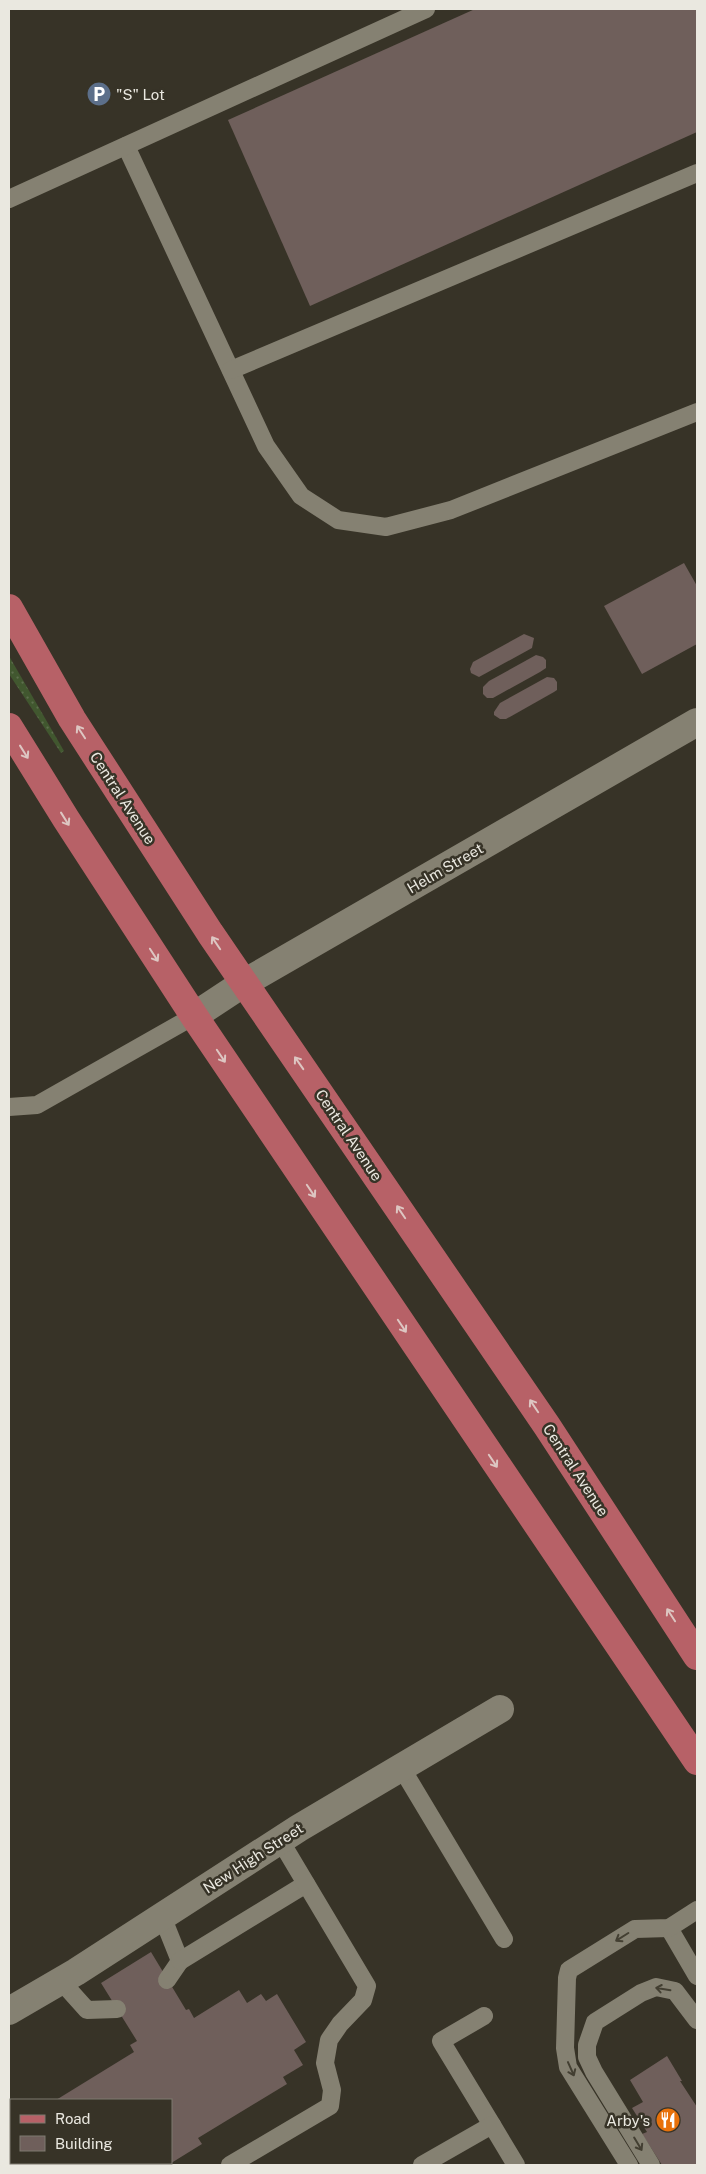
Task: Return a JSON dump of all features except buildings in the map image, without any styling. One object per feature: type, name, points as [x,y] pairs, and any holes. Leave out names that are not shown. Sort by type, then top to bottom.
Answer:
[{"type":"main road","name":"Central Avenue","points":[[9,608],[72,718],[244,983],[548,1426],[697,1656]]},
{"type":"main road","points":[[9,727],[66,820],[194,1016],[697,1760]]},
{"type":"street","name":"Helm Street","points":[[194,1016],[244,983],[697,722]]},
{"type":"street","name":"New High Street","points":[[9,2012],[61,1981],[280,1840],[500,1709]]},
{"type":"lane","points":[[9,199],[426,9]]},
{"type":"lane","points":[[126,146],[266,446],[301,496],[338,520],[386,527],[451,510],[697,412]]},
{"type":"lane","points":[[231,370],[697,173]]},
{"type":"lane","points":[[9,1107],[37,1105],[194,1016]]},
{"type":"lane","points":[[401,1767],[504,1939]]},
{"type":"lane","points":[[230,2165],[330,2106],[332,2090],[325,2063],[329,2040],[340,2024],[362,2000],[367,1986],[280,1840]]},
{"type":"lane","points":[[167,1980],[180,1961],[306,1884]]},
{"type":"lane","points":[[629,2165],[568,2067],[565,2048],[567,1978],[570,1970],[635,1929],[669,1928],[697,1910]]},
{"type":"lane","points":[[162,1916],[180,1961]]},
{"type":"lane","points":[[669,1928],[697,1976]]},
{"type":"lane","points":[[61,1981],[87,2010],[117,2009]]},
{"type":"lane","points":[[651,2165],[594,2072],[588,2057],[588,2040],[595,2022],[641,1993],[656,1987],[675,1991],[697,2020]]},
{"type":"lane","points":[[484,2016],[441,2041],[516,2165]]},
{"type":"lane","points":[[422,2165],[492,2125]]},
{"type":"green space","points":[[9,656],[64,751],[61,753],[9,674]]},
{"type":"place","name":"\"S\" Lot","points":[[99,94]]},
{"type":"place","name":"Arby's","points":[[668,2120]]}]
